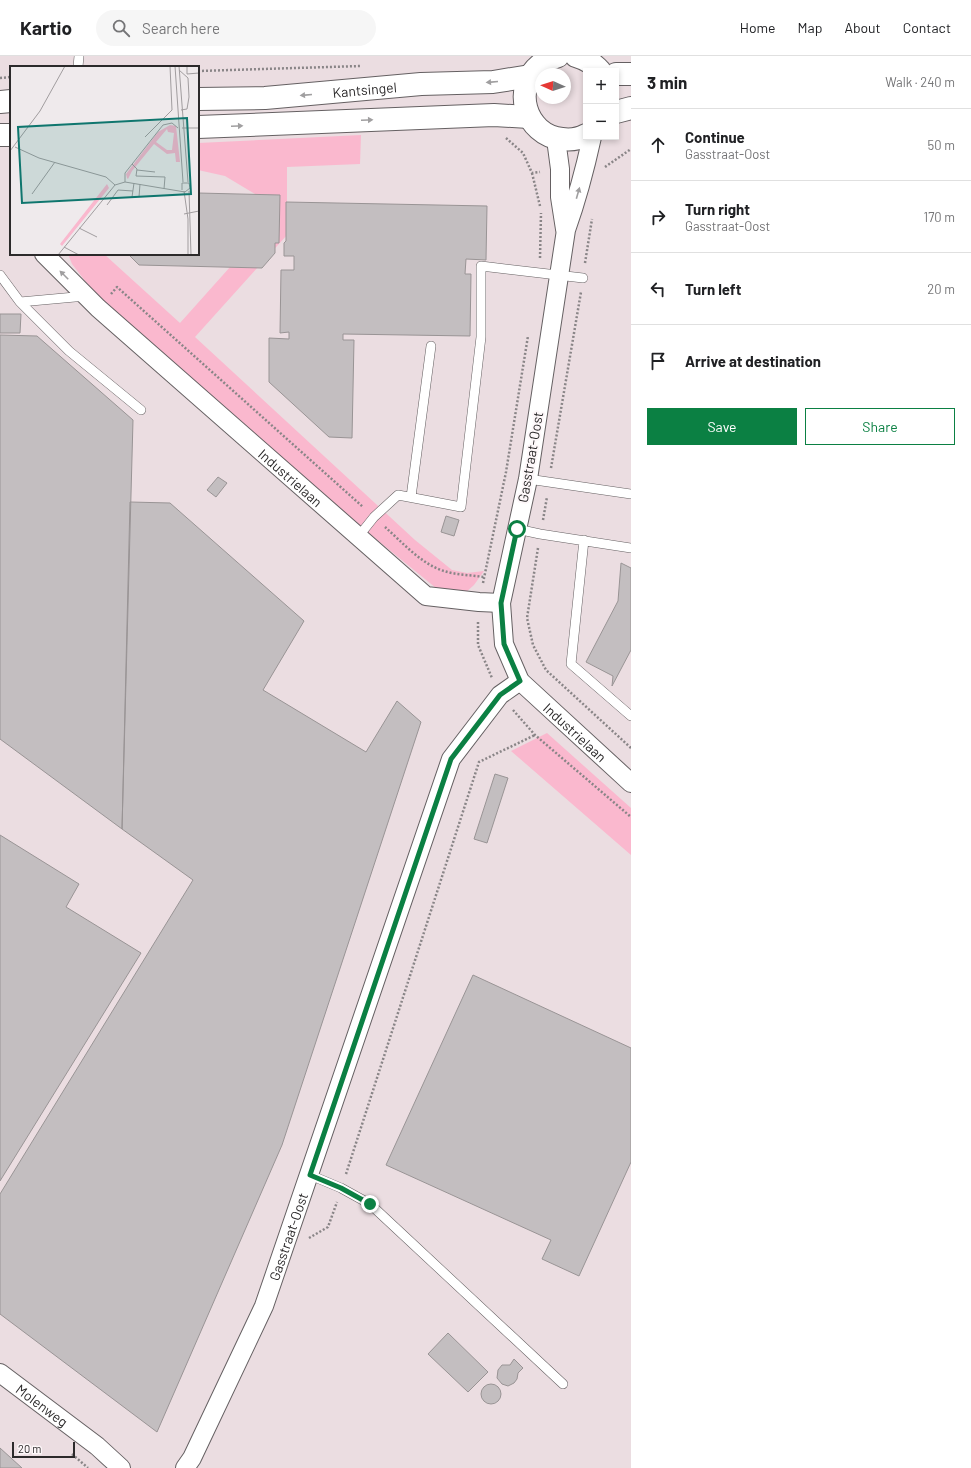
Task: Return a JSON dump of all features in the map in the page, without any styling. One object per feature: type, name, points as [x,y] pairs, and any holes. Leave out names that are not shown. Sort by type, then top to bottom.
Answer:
[{"type":"street","points":[[551,57],[540,64],[530,76],[525,89],[525,104],[529,117],[536,127],[545,134],[556,139],[569,140],[583,137]]},
{"type":"street","points":[[619,74],[631,74]]},
{"type":"street","name":"Kantsingel","points":[[199,99],[265,98],[421,84],[493,82],[530,76]]},
{"type":"street","points":[[619,111],[631,108]]},
{"type":"street","points":[[199,127],[494,115],[529,117]]},
{"type":"street","points":[[0,134],[10,135]]},
{"type":"street","name":"Gasstraat-Oost","points":[[556,139],[560,169],[560,197],[566,230]]},
{"type":"street","name":"Gasstraat-Oost","points":[[185,1468],[192,1458],[258,1321],[284,1251],[451,759],[500,695],[520,681],[504,644],[501,603],[528,479],[566,230],[576,202],[591,140]]},
{"type":"street","name":"Industrielaan","points":[[45,255],[92,302],[426,596],[501,603]]},
{"type":"street","name":"Industrielaan","points":[[520,681],[631,783]]},
{"type":"street","name":"Molenweg","points":[[0,1373],[97,1446],[122,1468]]},
{"type":"lane","points":[[78,66],[79,56]]},
{"type":"lane","points":[[358,537],[374,517],[398,495],[461,507],[481,337],[481,266],[583,278]]},
{"type":"lane","points":[[0,275],[20,302],[69,352],[141,410]]},
{"type":"lane","points":[[20,302],[92,302]]},
{"type":"lane","points":[[411,497],[431,346]]},
{"type":"lane","points":[[528,479],[631,494]]},
{"type":"lane","points":[[517,529],[631,548]]},
{"type":"lane","points":[[584,540],[571,664],[631,716]]},
{"type":"lane","points":[[310,1175],[341,1188],[370,1204],[563,1384]]},
{"type":"path","points":[[199,71],[368,66]]},
{"type":"path","points":[[0,78],[10,77]]},
{"type":"path","points":[[532,173],[541,212],[538,273]]},
{"type":"path","name":"Gasstraat-Oost","points":[[529,597],[592,217]]},
{"type":"path","name":"Industrielaan","points":[[92,302],[117,287],[414,553],[432,567],[445,572],[484,577]]},
{"type":"path","name":"Gasstraat-Oost","points":[[479,602],[506,472],[528,334]]},
{"type":"path","points":[[284,1251],[328,1227],[479,762],[534,735]]},
{"type":"shaded area","points":[[0,56],[631,56],[631,1468],[0,1468]]},
{"type":"shaded area","points":[[361,135],[360,164],[287,167],[287,235],[195,337],[415,540],[452,570],[467,573],[484,571],[474,585],[465,593],[436,588],[333,504],[103,304],[72,264],[68,255],[105,255],[180,323],[256,238],[255,194],[225,176],[199,170],[199,143]]},
{"type":"shaded area","points":[[547,733],[631,808],[631,855],[511,751]]},
{"type":"building","points":[[199,193],[280,195],[279,243],[275,243],[275,253],[262,268],[139,265],[129,255],[199,255]]},
{"type":"building","points":[[286,202],[487,206],[486,260],[466,259],[465,274],[471,274],[470,336],[343,334],[343,340],[354,340],[352,438],[329,437],[269,382],[269,338],[289,339],[289,332],[280,333],[281,270],[294,270],[294,256],[284,256],[284,243],[286,241]]},
{"type":"building","points":[[0,314],[21,314],[20,333],[0,333]]},
{"type":"building","points":[[0,335],[37,336],[133,420],[122,829],[0,739]]},
{"type":"building","points":[[218,477],[227,483],[216,497],[207,490]]},
{"type":"building","points":[[130,502],[170,503],[304,621],[263,690],[366,752],[397,701],[421,722],[282,1145],[157,1432],[0,1314],[0,1194],[193,880],[122,829]]},
{"type":"building","points":[[446,516],[459,520],[454,536],[441,532]]},
{"type":"building","points":[[621,563],[631,568],[631,650],[612,686],[613,676],[586,662],[618,601]]},
{"type":"building","points":[[495,774],[508,778],[487,843],[474,839]]},
{"type":"building","points":[[0,835],[79,884],[66,907],[141,953],[0,1181]]},
{"type":"building","points":[[473,975],[631,1048],[631,1162],[579,1276],[542,1259],[551,1240],[386,1165]]},
{"type":"building","points":[[448,1333],[488,1372],[468,1392],[428,1354]]},
{"type":"building","points":[[514,1359],[523,1368],[518,1373],[517,1379],[514,1383],[508,1386],[502,1384],[497,1378],[498,1370],[502,1365],[510,1365]]},
{"type":"building","points":[[491,1384],[498,1387],[501,1394],[498,1401],[491,1404],[484,1401],[481,1394],[484,1387]]},
{"type":"building","points":[[0,1448],[22,1468],[0,1468]]},
{"type":"route","points":[[370,1204],[341,1188],[310,1175],[451,759],[500,695],[520,681],[504,644],[501,603],[517,529]]}]
